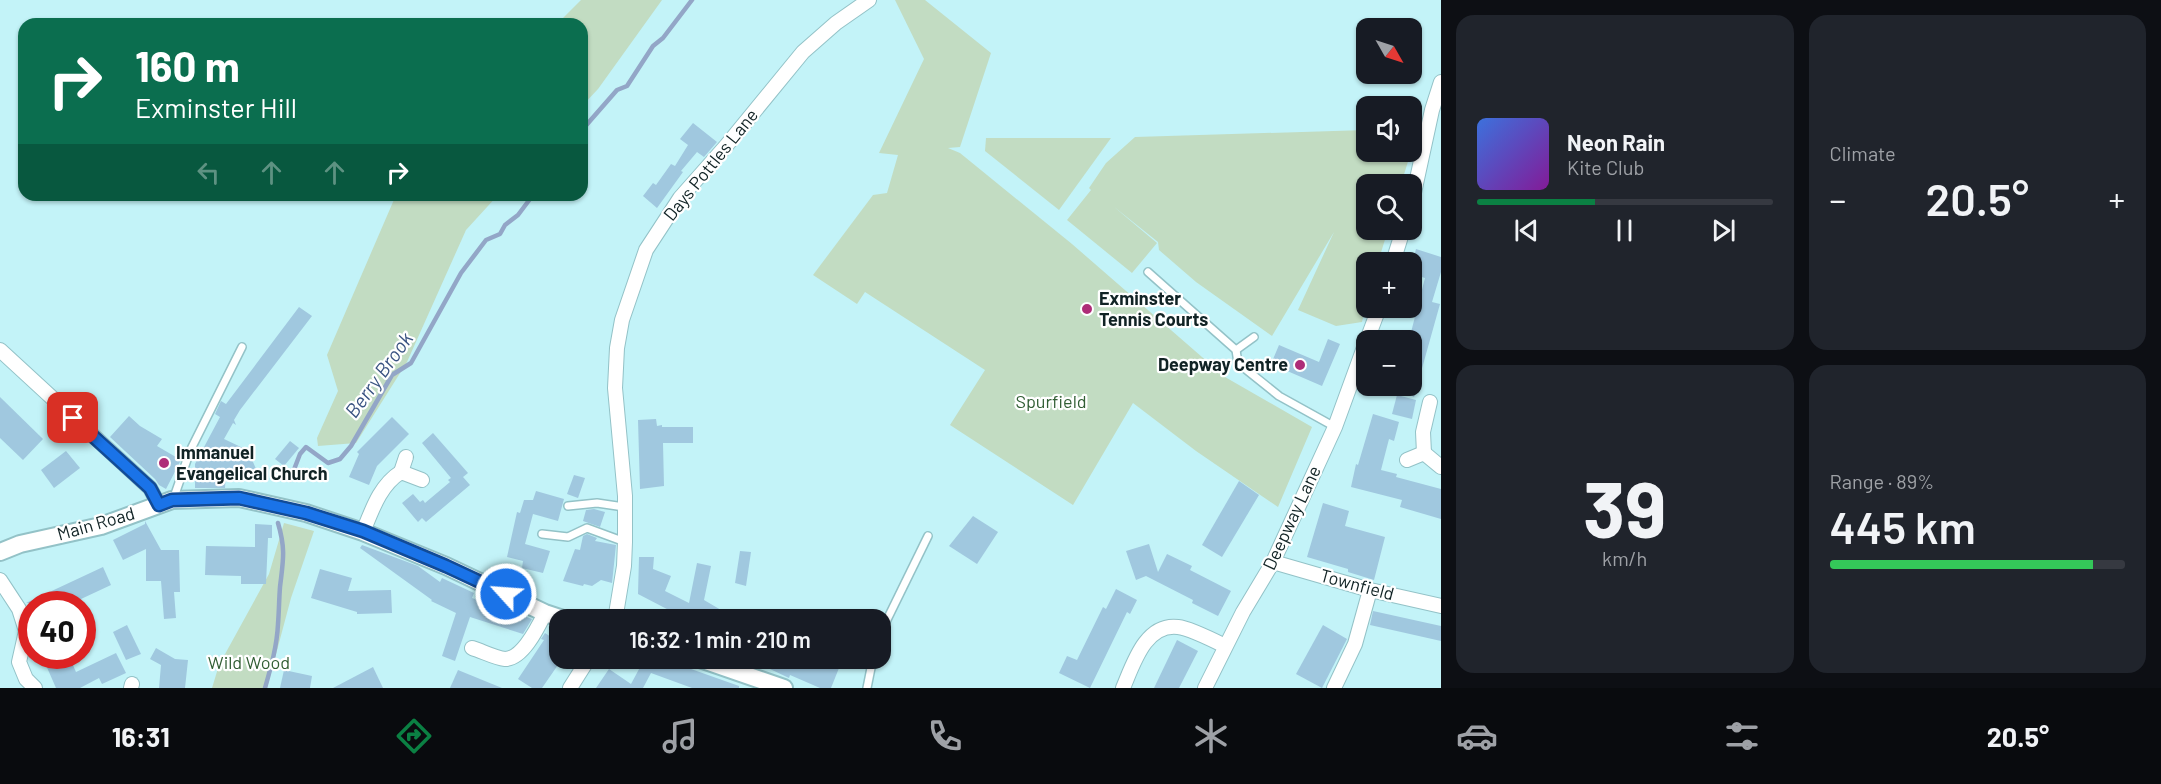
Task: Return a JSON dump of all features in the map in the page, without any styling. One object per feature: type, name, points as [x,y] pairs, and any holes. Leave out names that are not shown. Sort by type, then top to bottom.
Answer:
[{"type":"street","name":"Days Pottles Lane","points":[[617,609],[624,566],[625,542],[615,388],[617,348],[622,320],[646,250],[680,198],[803,52],[836,23],[868,0]]},
{"type":"street","points":[[1418,174],[1432,110],[1441,82]]},
{"type":"street","points":[[0,350],[165,502]]},
{"type":"street","name":"Deepway Lane","points":[[1205,688],[1225,646],[1273,562],[1335,426],[1356,370]]},
{"type":"street","points":[[1424,453],[1424,432],[1430,402]]},
{"type":"street","points":[[1407,460],[1424,453]]},
{"type":"street","points":[[1424,453],[1441,467]]},
{"type":"street","points":[[363,531],[375,503],[387,483],[401,472],[406,457]]},
{"type":"street","points":[[401,472],[422,480]]},
{"type":"street","name":"Main Road","points":[[0,552],[20,544],[101,526],[165,502],[239,498],[306,513],[363,531],[446,566],[549,614]]},
{"type":"street","name":"Townfield","points":[[1273,562],[1370,590],[1441,606]]},
{"type":"street","points":[[0,580],[19,609],[26,631],[19,662],[27,685]]},
{"type":"street","points":[[1334,688],[1355,644],[1370,590]]},
{"type":"street","points":[[472,648],[505,659],[517,655],[536,632],[545,613]]},
{"type":"street","points":[[1123,688],[1143,645],[1158,630],[1178,627],[1225,646]]},
{"type":"street","points":[[570,688],[582,669]]},
{"type":"street","points":[[729,669],[784,688]]},
{"type":"lane","points":[[1148,272],[1236,350],[1238,363],[1279,396],[1335,426]]},
{"type":"lane","points":[[1236,350],[1254,337]]},
{"type":"lane","points":[[165,502],[242,346]]},
{"type":"lane","points":[[568,506],[597,503],[624,507]]},
{"type":"lane","points":[[542,534],[568,537],[587,528],[625,542]]},
{"type":"lane","points":[[891,612],[928,536]]},
{"type":"lane","points":[[867,688],[871,669]]},
{"type":"green space","points":[[581,0],[662,0],[588,100],[588,18],[563,18]]},
{"type":"green space","name":"Spurfield","points":[[895,0],[925,0],[991,53],[960,147],[948,148],[960,153],[1072,244],[1225,377],[1312,427],[1278,507],[1196,451],[1133,403],[1073,505],[950,425],[985,370],[865,292],[857,304],[813,275],[873,195],[887,193],[898,155],[879,153],[924,59]]},
{"type":"green space","points":[[1356,130],[1356,162],[1408,162],[1404,174],[1356,174],[1356,240],[1385,240],[1381,252],[1356,252],[1356,318],[1363,318],[1362,322],[1336,326],[1298,310],[1334,232],[1272,336],[1196,282],[1159,250],[1158,242],[1113,206],[1157,243],[1132,273],[1067,220],[1091,190],[1089,188],[1106,163],[1135,137]]},
{"type":"green space","points":[[986,138],[1111,138],[1059,210],[985,151]]},
{"type":"green space","points":[[393,201],[493,201],[466,230],[407,362],[356,443],[318,446],[317,438],[338,391],[327,355]]},
{"type":"green space","name":"Wild Wood","points":[[284,523],[314,531],[291,598],[267,688],[212,688],[219,665],[269,574]]},
{"type":"building","points":[[693,123],[717,142],[704,157],[697,152],[681,171],[683,172],[657,208],[643,196],[653,183],[656,185],[671,164],[675,166],[688,145],[680,139]]},
{"type":"building","points":[[1416,249],[1441,257],[1441,272],[1432,302],[1440,304],[1422,368],[1422,330],[1412,330],[1415,318],[1422,318],[1422,290],[1425,278],[1422,277],[1422,252],[1415,252]]},
{"type":"building","points":[[299,307],[312,316],[240,410],[234,420],[236,425],[233,423],[224,439],[243,448],[260,478],[226,474],[225,488],[195,488],[195,464],[220,417],[215,414],[221,401],[226,404]]},
{"type":"building","name":"Deepway Centre","points":[[1328,339],[1340,344],[1322,386],[1271,364],[1279,345],[1319,362]]},
{"type":"building","points":[[1397,396],[1416,400],[1412,419],[1392,414]]},
{"type":"building","points":[[0,397],[43,439],[23,460],[0,438]]},
{"type":"building","points":[[1373,414],[1399,422],[1394,441],[1389,439],[1381,470],[1397,474],[1396,477],[1441,489],[1441,519],[1400,507],[1402,500],[1351,487],[1356,464],[1358,465]]},
{"type":"building","points":[[129,416],[140,426],[162,439],[157,446],[181,460],[166,489],[159,485],[110,437]]},
{"type":"building","points":[[392,417],[409,434],[377,466],[369,485],[349,477],[359,454],[357,452]]},
{"type":"building","points":[[656,419],[657,426],[693,427],[693,443],[663,443],[664,486],[640,489],[638,420]]},
{"type":"building","points":[[433,433],[468,473],[463,477],[470,485],[426,522],[422,518],[418,522],[402,503],[413,494],[420,502],[423,500],[425,503],[450,482],[448,480],[451,478],[422,443]]},
{"type":"building","points":[[290,441],[299,448],[284,466],[275,459]]},
{"type":"building","points":[[66,451],[80,468],[54,488],[41,470]]},
{"type":"building","points":[[574,475],[585,478],[578,498],[567,494]]},
{"type":"building","points":[[1239,481],[1259,495],[1222,557],[1202,545]]},
{"type":"building","points":[[536,491],[564,499],[558,521],[533,514],[525,544],[550,551],[543,573],[522,568],[523,561],[507,557],[517,512],[520,513],[524,500],[533,500]]},
{"type":"building","points":[[1323,503],[1349,511],[1345,526],[1385,537],[1374,580],[1348,572],[1348,569],[1307,557]]},
{"type":"building","points":[[594,509],[605,512],[600,527],[583,521],[586,510]]},
{"type":"building","points":[[973,516],[998,532],[977,564],[949,546]]},
{"type":"building","points":[[145,521],[161,550],[179,550],[180,592],[174,592],[176,618],[164,619],[161,581],[146,581],[146,549],[123,560],[113,540],[145,524]]},
{"type":"building","points":[[255,524],[272,525],[272,538],[268,538],[266,584],[241,584],[241,576],[205,575],[206,546],[255,547]]},
{"type":"building","points":[[587,534],[597,538],[595,541],[616,545],[612,583],[601,580],[592,586],[584,584],[583,586],[563,581],[575,549],[580,550],[583,536]]},
{"type":"building","points":[[1149,544],[1158,572],[1167,554],[1192,566],[1190,570],[1231,591],[1218,616],[1192,603],[1193,600],[1146,576],[1136,580],[1126,551]]},
{"type":"building","points":[[362,545],[418,566],[440,582],[442,578],[474,593],[472,598],[532,619],[523,634],[470,617],[455,661],[442,656],[456,613],[431,601],[360,548]]},
{"type":"building","points":[[740,551],[751,552],[746,586],[735,583]]},
{"type":"building","points":[[639,557],[654,557],[653,569],[671,576],[665,591],[689,603],[697,563],[711,566],[704,600],[719,609],[667,609],[638,594]]},
{"type":"building","points":[[103,567],[111,585],[96,592],[52,591]]},
{"type":"building","points":[[320,569],[352,578],[348,591],[391,590],[392,613],[357,614],[357,612],[311,598]]},
{"type":"building","points":[[1116,589],[1137,600],[1130,614],[1127,612],[1090,688],[1059,673],[1067,656],[1077,660],[1103,607],[1106,609]]},
{"type":"building","points":[[1373,611],[1441,626],[1441,641],[1370,625]]},
{"type":"building","points":[[127,625],[141,654],[126,660],[113,632]]},
{"type":"building","points":[[1323,625],[1347,639],[1322,688],[1296,674]]},
{"type":"building","points":[[545,633],[549,636],[549,669],[555,669],[542,688],[532,688],[518,679],[544,640],[541,639]]},
{"type":"building","points":[[1177,640],[1198,651],[1179,688],[1154,688]]},
{"type":"building","points":[[156,648],[175,659],[188,660],[185,688],[159,688],[161,665],[150,659]]},
{"type":"building","points":[[116,653],[126,673],[102,684],[99,678],[80,688],[56,688],[48,669],[75,669],[76,672],[82,669],[96,669],[96,662]]},
{"type":"building","points":[[373,667],[383,688],[333,688]]},
{"type":"building","points":[[609,669],[631,684],[639,669],[691,669],[739,686],[739,688],[692,688],[651,673],[643,688],[596,688]]},
{"type":"building","points":[[770,669],[839,669],[831,688],[820,688],[790,675],[789,678]]},
{"type":"building","points":[[284,670],[312,676],[310,688],[280,688]]},
{"type":"building","points":[[458,670],[502,688],[450,688]]},
{"type":"waterway","name":"Berry Brook","points":[[588,123],[617,90],[627,86],[653,46],[663,38],[692,0]]},
{"type":"waterway","name":"Berry Brook","points":[[290,480],[300,454],[306,447],[328,463],[340,459],[351,446],[392,375],[411,363],[461,273],[486,240],[500,234],[505,225],[518,215],[528,201]]},
{"type":"waterway","name":"Berry Brook","points":[[265,688],[277,632],[283,555],[278,523]]},
{"type":"place","name":"Exminster Tennis Courts","points":[[1087,309]]},
{"type":"place","name":"Deepway Centre","points":[[1300,365]]},
{"type":"place","name":"Immanuel Evangelical Church","points":[[164,463]]},
{"type":"route","points":[[73,418],[150,488],[159,505],[172,500],[239,498],[306,513],[363,531],[506,594]]}]
